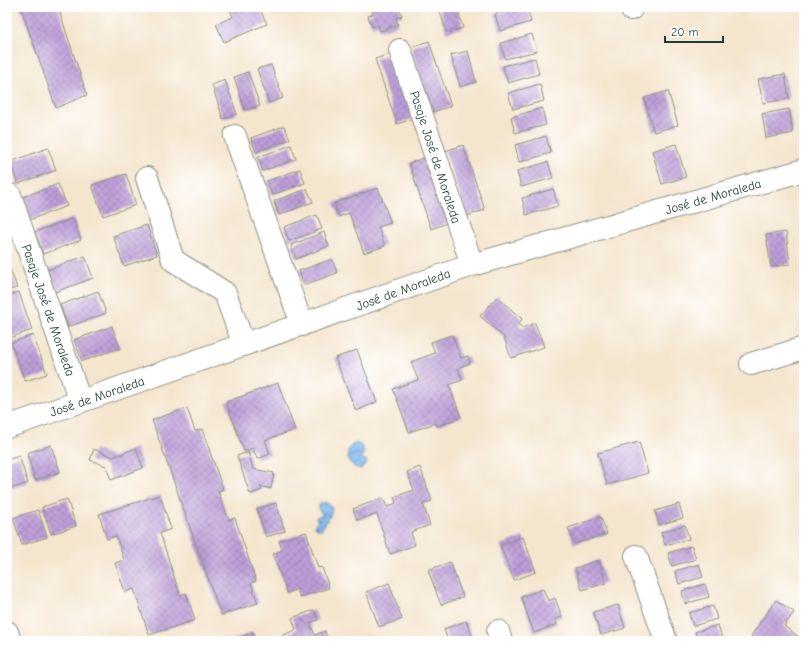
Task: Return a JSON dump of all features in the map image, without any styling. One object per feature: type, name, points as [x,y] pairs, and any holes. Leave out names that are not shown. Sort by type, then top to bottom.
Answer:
[{"type":"street","name":"Pasaje José de Moraleda","points":[[400,50],[472,264]]},
{"type":"street","points":[[235,136],[302,325]]},
{"type":"street","name":"José de Moraleda","points":[[7,427],[302,325],[472,264],[804,170]]},
{"type":"street","points":[[146,178],[173,260],[225,294],[244,345]]},
{"type":"street","name":"Pasaje José de Moraleda","points":[[10,195],[80,401]]},
{"type":"street","points":[[751,364],[804,348]]},
{"type":"street","points":[[636,556],[666,641]]},
{"type":"street","points":[[7,632],[10,641]]},
{"type":"water","points":[[357,443],[363,447],[364,453],[361,457],[362,459],[366,460],[367,463],[361,469],[352,465],[348,457],[349,449],[352,445]]},
{"type":"water","points":[[325,502],[330,505],[332,509],[330,516],[322,529],[317,529],[315,524],[320,520],[317,520],[316,517],[323,515],[318,509],[320,504]]},
{"type":"building","points":[[20,7],[58,7],[87,95],[56,108]]},
{"type":"building","points":[[229,7],[259,7],[267,24],[224,42],[216,24],[233,17]]},
{"type":"building","points":[[371,7],[399,7],[402,16],[396,18],[398,25],[380,31],[378,25],[372,27],[368,16],[373,14]]},
{"type":"building","points":[[439,7],[457,7],[463,28],[446,32]]},
{"type":"building","points":[[527,7],[531,22],[500,31],[495,14]]},
{"type":"building","points":[[532,34],[537,51],[505,59],[501,43]]},
{"type":"building","points":[[429,41],[451,106],[433,112],[411,47]]},
{"type":"building","points":[[468,51],[476,82],[460,87],[451,55]]},
{"type":"building","points":[[393,53],[415,118],[397,124],[375,59]]},
{"type":"building","points":[[535,58],[539,74],[508,83],[503,66]]},
{"type":"building","points":[[271,65],[283,98],[269,103],[257,69]]},
{"type":"building","points":[[248,72],[260,106],[245,110],[234,77]]},
{"type":"building","points":[[785,74],[789,99],[763,103],[758,79]]},
{"type":"building","points":[[225,80],[237,114],[223,119],[212,85]]},
{"type":"building","points":[[540,84],[544,101],[513,109],[508,93]]},
{"type":"building","points":[[668,91],[678,125],[654,132],[644,98]]},
{"type":"building","points":[[542,108],[546,125],[515,133],[511,117]]},
{"type":"building","points":[[789,109],[793,133],[766,138],[762,114]]},
{"type":"building","points":[[284,126],[290,139],[256,152],[251,138]]},
{"type":"building","points":[[546,136],[551,153],[519,162],[515,145]]},
{"type":"building","points":[[676,144],[686,177],[662,184],[652,151]]},
{"type":"building","points":[[291,145],[296,159],[263,171],[258,157]]},
{"type":"building","points":[[463,145],[485,210],[467,216],[445,151]]},
{"type":"building","points":[[48,148],[56,170],[18,184],[10,162]]},
{"type":"building","points":[[427,157],[450,222],[431,229],[409,163]]},
{"type":"building","points":[[548,162],[553,178],[521,187],[517,171]]},
{"type":"building","points":[[300,169],[305,183],[272,195],[267,181]]},
{"type":"building","points":[[126,174],[136,205],[103,216],[92,185]]},
{"type":"building","points":[[58,184],[67,206],[29,220],[20,198]]},
{"type":"building","points":[[378,188],[391,223],[378,227],[385,246],[364,253],[349,213],[339,217],[334,203]]},
{"type":"building","points":[[307,189],[313,202],[279,215],[274,201]]},
{"type":"building","points":[[553,189],[558,206],[526,215],[522,198]]},
{"type":"building","points":[[317,215],[322,229],[289,241],[284,227]]},
{"type":"building","points":[[73,218],[81,240],[43,254],[35,232]]},
{"type":"building","points":[[147,225],[157,255],[124,266],[113,236]]},
{"type":"building","points":[[324,232],[329,246],[296,259],[291,245]]},
{"type":"building","points":[[786,232],[790,264],[771,267],[766,235]]},
{"type":"building","points":[[85,256],[93,278],[55,292],[47,270]]},
{"type":"building","points":[[332,259],[337,273],[304,285],[299,271]]},
{"type":"building","points":[[7,260],[17,288],[7,291]]},
{"type":"building","points":[[98,291],[106,313],[68,327],[60,305]]},
{"type":"building","points":[[19,292],[32,330],[10,338],[7,329],[7,296]]},
{"type":"building","points":[[497,297],[522,319],[518,324],[522,328],[535,323],[544,347],[511,358],[504,337],[480,316]]},
{"type":"building","points":[[112,326],[120,348],[82,361],[74,340]]},
{"type":"building","points":[[33,335],[47,374],[25,381],[11,343]]},
{"type":"building","points":[[452,335],[461,358],[468,356],[470,363],[458,368],[462,380],[449,385],[461,417],[437,426],[436,423],[409,432],[393,389],[418,380],[411,362],[435,353],[431,342]]},
{"type":"building","points":[[357,350],[377,402],[356,411],[335,358]]},
{"type":"building","points":[[278,383],[295,430],[265,440],[270,454],[257,459],[253,448],[244,451],[226,402]]},
{"type":"building","points":[[187,408],[195,431],[202,429],[223,489],[218,491],[229,520],[235,518],[256,581],[251,583],[258,603],[221,615],[152,420]]},
{"type":"building","points":[[639,442],[648,473],[607,485],[598,453]]},
{"type":"building","points":[[51,445],[60,472],[35,480],[27,453]]},
{"type":"building","points":[[136,448],[143,468],[111,480],[106,466],[90,460],[94,449],[113,457]]},
{"type":"building","points":[[248,452],[253,469],[274,473],[271,489],[260,486],[262,490],[250,494],[237,456]]},
{"type":"building","points":[[19,456],[28,483],[7,490],[7,460]]},
{"type":"building","points":[[420,467],[432,501],[423,504],[430,525],[411,532],[415,545],[390,554],[377,514],[357,520],[353,509],[383,498],[387,507],[396,503],[394,497],[414,490],[407,472]]},
{"type":"building","points":[[160,495],[171,529],[160,533],[180,595],[186,593],[195,620],[149,635],[134,589],[125,592],[115,563],[124,560],[116,536],[107,539],[99,514]]},
{"type":"building","points":[[67,499],[76,526],[51,534],[42,507]]},
{"type":"building","points":[[276,503],[285,531],[266,537],[257,509]]},
{"type":"building","points":[[679,504],[683,518],[659,525],[655,511]]},
{"type":"building","points":[[38,510],[47,537],[22,545],[13,518]]},
{"type":"building","points":[[601,517],[607,534],[574,544],[568,528]]},
{"type":"building","points":[[685,525],[689,539],[665,545],[661,532]]},
{"type":"building","points":[[306,532],[318,568],[322,567],[329,588],[300,597],[297,589],[287,593],[273,554],[282,550],[279,541]]},
{"type":"building","points":[[523,537],[536,572],[514,580],[500,545]]},
{"type":"building","points":[[692,546],[696,559],[672,566],[668,553]]},
{"type":"building","points":[[599,560],[606,583],[582,590],[575,568]]},
{"type":"building","points":[[450,562],[463,597],[441,605],[428,570]]},
{"type":"building","points":[[699,564],[703,577],[679,584],[675,571]]},
{"type":"building","points":[[389,583],[402,619],[379,627],[366,592]]},
{"type":"building","points":[[705,584],[709,597],[685,604],[682,591]]},
{"type":"building","points":[[543,589],[548,601],[555,598],[562,617],[555,619],[557,624],[534,633],[521,597]]},
{"type":"building","points":[[776,600],[794,612],[784,626],[804,641],[758,641],[751,636]]},
{"type":"building","points":[[618,605],[625,628],[601,635],[593,612]]},
{"type":"building","points":[[713,606],[717,619],[693,626],[689,613]]},
{"type":"building","points":[[314,610],[318,620],[310,623],[315,635],[325,631],[328,641],[286,641],[283,635],[296,630],[292,618]]},
{"type":"building","points":[[466,621],[474,641],[448,641],[444,629]]},
{"type":"building","points":[[718,625],[722,638],[713,641],[697,641],[695,632]]},
{"type":"building","points":[[253,632],[256,641],[233,641],[233,640]]}]
